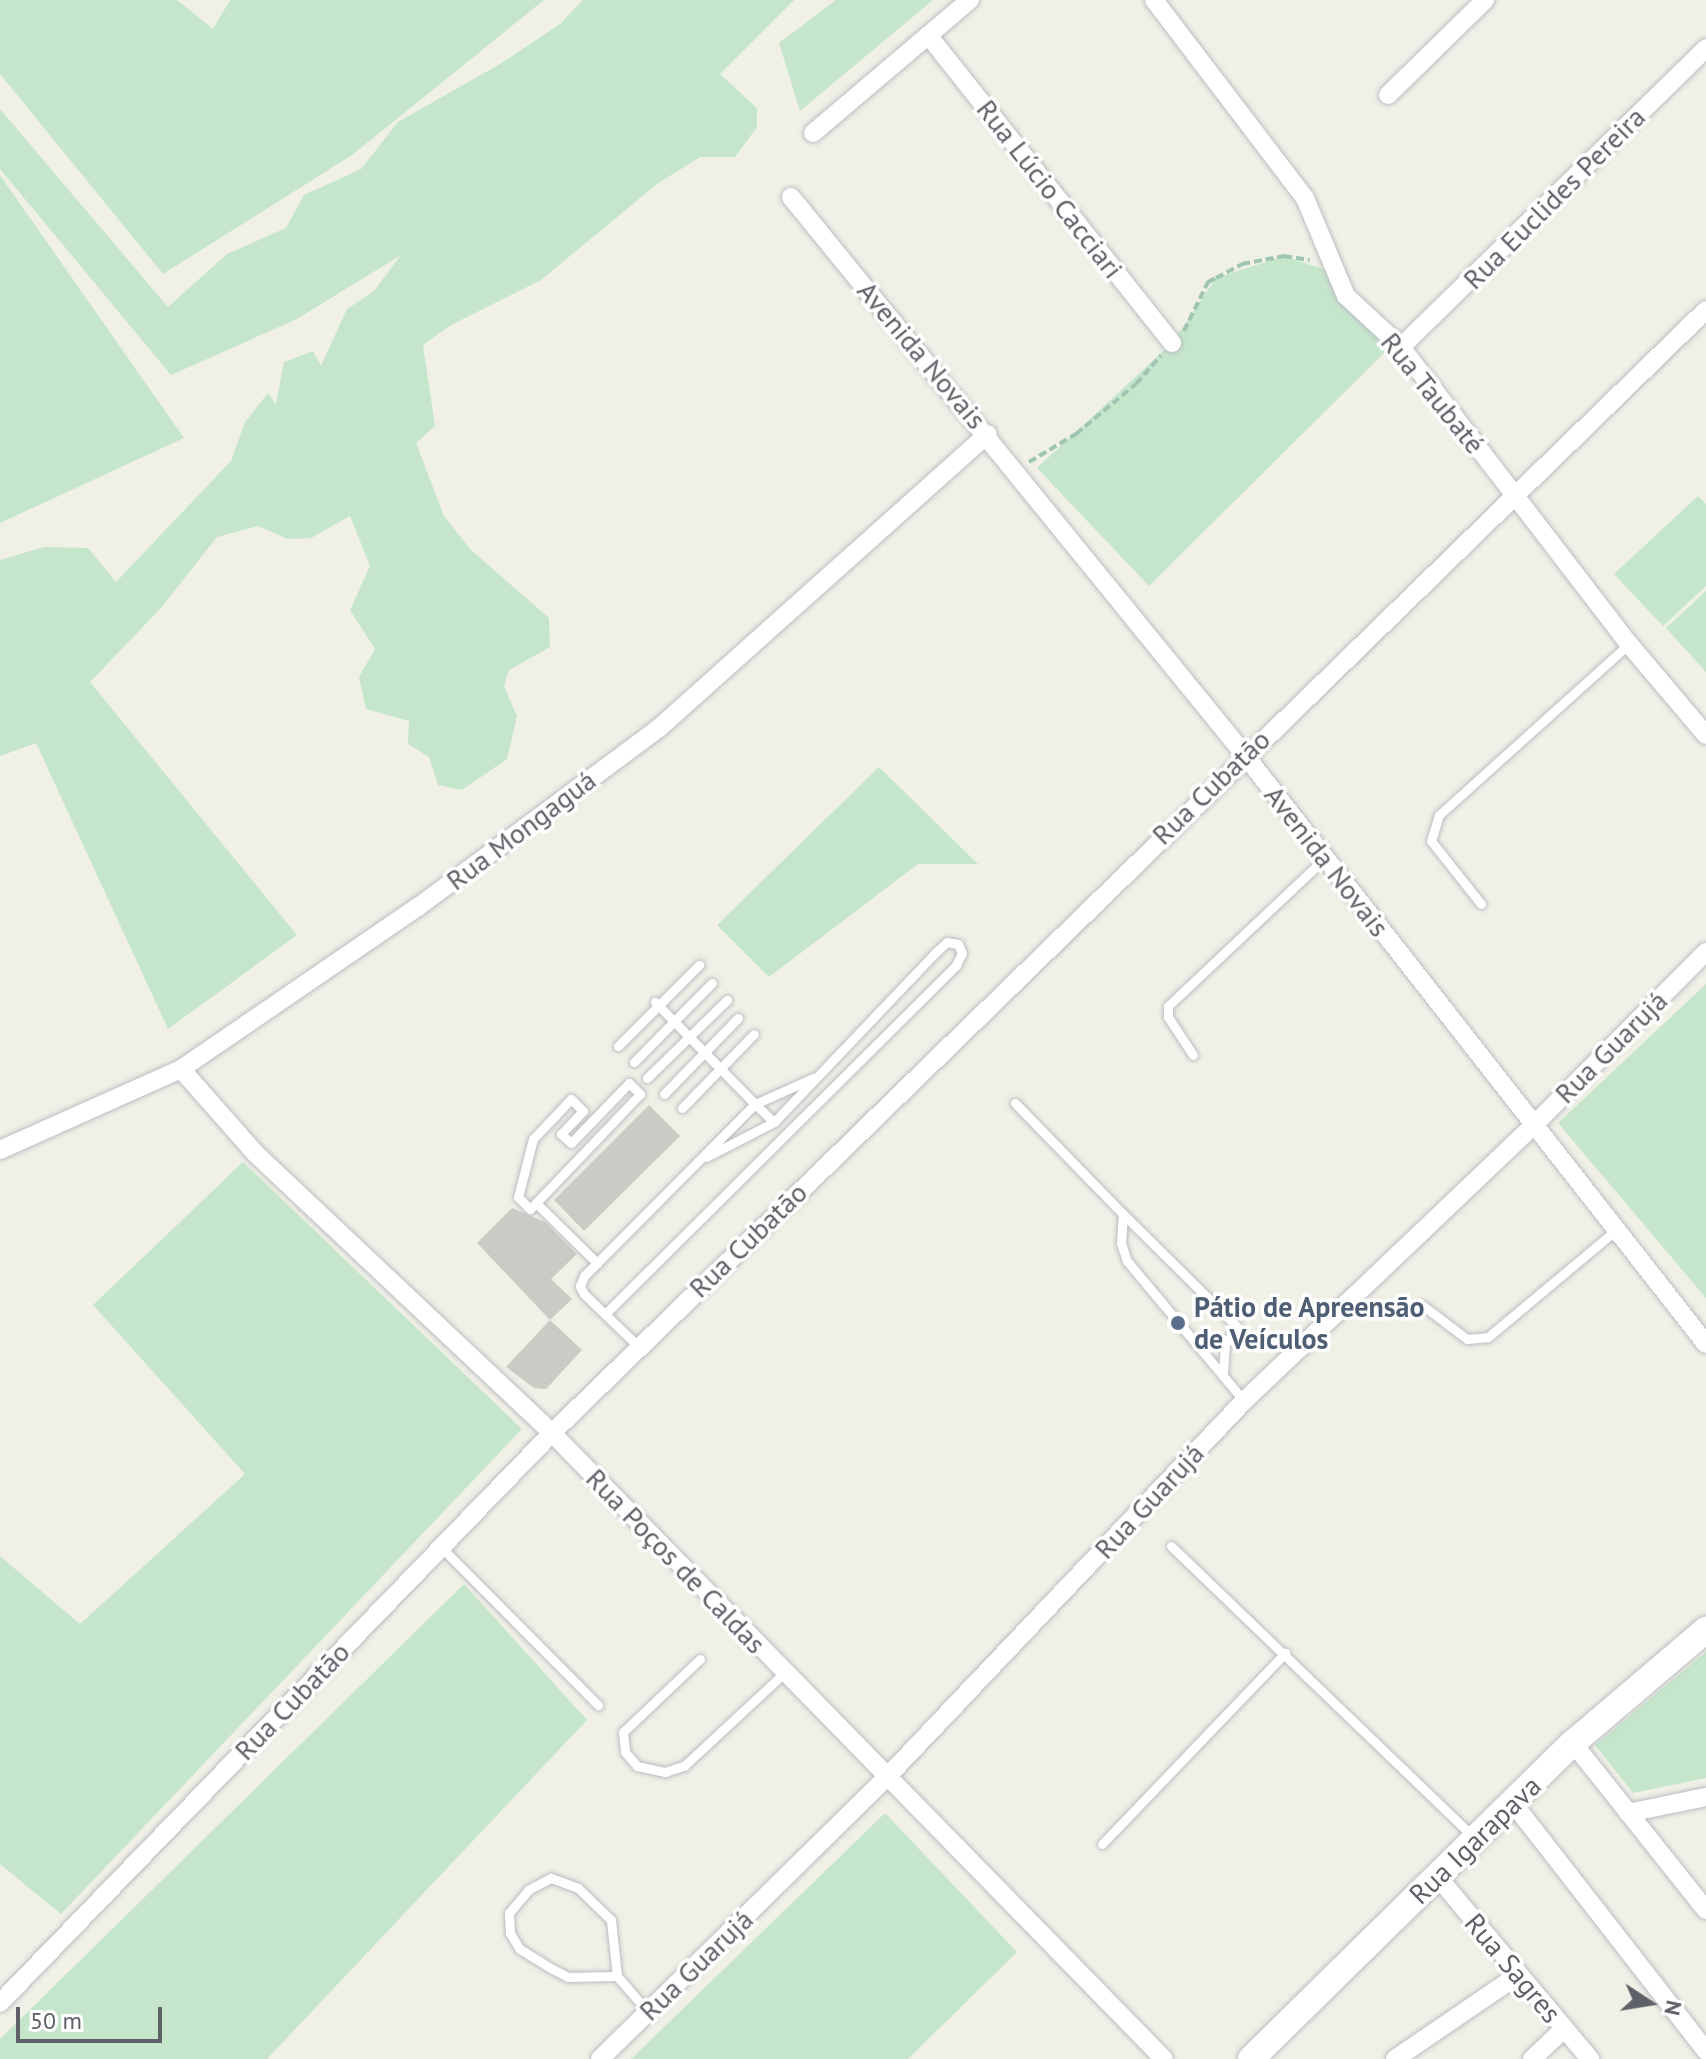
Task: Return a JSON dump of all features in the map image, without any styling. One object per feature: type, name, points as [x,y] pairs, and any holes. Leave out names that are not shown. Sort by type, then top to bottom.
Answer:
[{"type":"street","points":[[813,133],[970,0]]},
{"type":"street","name":"Rua Taubaté","points":[[1154,0],[1305,198],[1346,296],[1401,347],[1629,644],[1706,735]]},
{"type":"street","points":[[1388,95],[1485,0]]},
{"type":"street","name":"Rua Lúcio Cacciari","points":[[928,35],[1172,343]]},
{"type":"street","name":"Rua Euclides Pereira","points":[[1401,347],[1706,48]]},
{"type":"street","name":"Avenida Novais","points":[[791,197],[988,434],[1244,754],[1706,1344]]},
{"type":"street","name":"Rua Cubatão","points":[[0,2003],[552,1433],[1244,754],[1516,497],[1706,310]]},
{"type":"street","name":"Rua Mongaguá","points":[[0,1150],[181,1069],[418,907],[659,728],[988,434]]},
{"type":"street","name":"Rua Guarujá","points":[[600,2059],[886,1778],[1244,1401],[1534,1125],[1706,952]]},
{"type":"street","name":"Rua Poços de Caldas","points":[[181,1069],[256,1154],[552,1433],[1164,2059]]},
{"type":"street","name":"Rua Igarapava","points":[[1251,2059],[1573,1743],[1706,1630]]},
{"type":"street","points":[[1573,1743],[1706,1910]]},
{"type":"street","points":[[1628,1813],[1706,1797]]},
{"type":"street","points":[[1513,1803],[1706,2051]]},
{"type":"street","name":"Rua Sagres","points":[[1437,1876],[1590,2059]]},
{"type":"street","points":[[1395,2059],[1415,2053],[1518,1975]]},
{"type":"street","points":[[1532,2059],[1564,2029]]},
{"type":"lane","points":[[1481,904],[1431,841],[1439,815],[1629,644]]},
{"type":"lane","points":[[1193,1055],[1168,1017],[1168,1006],[1325,858]]},
{"type":"lane","points":[[606,1313],[956,965],[962,953],[958,944],[947,942],[936,952],[774,1122],[696,1161]]},
{"type":"lane","points":[[618,1046],[699,965]]},
{"type":"lane","points":[[634,1062],[712,983]]},
{"type":"lane","points":[[647,1078],[727,1000]]},
{"type":"lane","points":[[658,1004],[719,1070],[774,1122]]},
{"type":"lane","points":[[664,1094],[738,1018]]},
{"type":"lane","points":[[682,1108],[754,1034]]},
{"type":"lane","points":[[639,1347],[580,1286],[597,1263],[755,1104],[816,1077]]},
{"type":"lane","points":[[629,1083],[640,1094],[536,1203],[530,1209],[518,1197],[533,1139],[571,1099],[583,1111],[561,1134],[571,1143],[629,1083]]},
{"type":"lane","points":[[1015,1103],[1237,1327],[1225,1344],[1223,1376]]},
{"type":"lane","points":[[536,1203],[597,1263]]},
{"type":"lane","points":[[1123,1214],[1121,1243],[1127,1261],[1244,1401]]},
{"type":"lane","points":[[1422,1305],[1467,1339],[1488,1337],[1616,1230]]},
{"type":"lane","points":[[1171,1546],[1475,1838]]},
{"type":"lane","points":[[441,1547],[598,1705]]},
{"type":"lane","points":[[1102,1844],[1285,1653]]},
{"type":"lane","points":[[700,1659],[623,1732],[625,1752],[637,1766],[665,1772],[684,1766],[784,1673]]},
{"type":"lane","points":[[617,1976],[568,1977],[552,1969],[519,1948],[510,1933],[509,1913],[528,1890],[551,1878],[578,1888],[611,1920],[617,1976],[648,2012]]},
{"type":"path","points":[[1017,470],[1076,434],[1136,384],[1192,323],[1208,282],[1242,264],[1284,256],[1334,263]]},
{"type":"green space","points":[[0,0],[177,0],[213,29],[230,0],[544,0],[352,155],[163,274],[0,74]]},
{"type":"green space","points":[[583,0],[794,0],[720,74],[757,108],[757,127],[735,157],[700,157],[657,184],[541,280],[451,325],[423,345],[435,426],[416,443],[444,516],[470,549],[549,618],[550,647],[509,670],[504,686],[517,716],[507,759],[462,790],[438,785],[429,757],[408,744],[409,721],[366,709],[359,677],[375,649],[350,610],[370,566],[350,516],[311,538],[288,539],[258,526],[217,537],[160,609],[90,682],[297,935],[168,1029],[36,743],[0,756],[0,560],[44,547],[88,548],[116,582],[231,461],[245,422],[268,393],[276,404],[284,362],[313,351],[321,366],[347,309],[374,291],[401,255],[297,319],[171,375],[0,169],[0,109],[168,307],[227,254],[286,228],[304,195],[361,169],[398,122],[500,64],[560,24]]},
{"type":"green space","points":[[836,0],[933,0],[800,111],[779,43]]},
{"type":"green space","points":[[0,175],[184,438],[0,523]]},
{"type":"green space","points":[[1284,256],[1326,270],[1387,350],[1149,586],[1037,468],[1172,343],[1216,278]]},
{"type":"green space","points":[[1698,496],[1706,504],[1706,586],[1663,626],[1614,574]]},
{"type":"green space","points":[[1706,591],[1706,672],[1666,628]]},
{"type":"green space","points":[[879,767],[978,864],[918,864],[769,977],[717,925]]},
{"type":"green space","points":[[1706,984],[1706,1298],[1558,1123]]},
{"type":"green space","points":[[243,1162],[522,1429],[61,1914],[0,1864],[0,1556],[80,1624],[245,1474],[93,1305]]},
{"type":"green space","points":[[464,1584],[587,1720],[267,2059],[0,2059],[0,2039]]},
{"type":"green space","points":[[1706,1652],[1706,1778],[1633,1793],[1595,1745]]},
{"type":"green space","points":[[885,1813],[1017,1952],[908,2059],[631,2059]]},
{"type":"building","points":[[649,1105],[680,1136],[584,1231],[554,1200]]},
{"type":"building","points":[[512,1208],[545,1222],[577,1254],[551,1279],[572,1299],[550,1320],[477,1243]]},
{"type":"building","points":[[550,1320],[582,1350],[546,1389],[534,1388],[506,1367]]},
{"type":"place","name":"Pátio de Apreensão de Veículos","points":[[1178,1323]]}]
